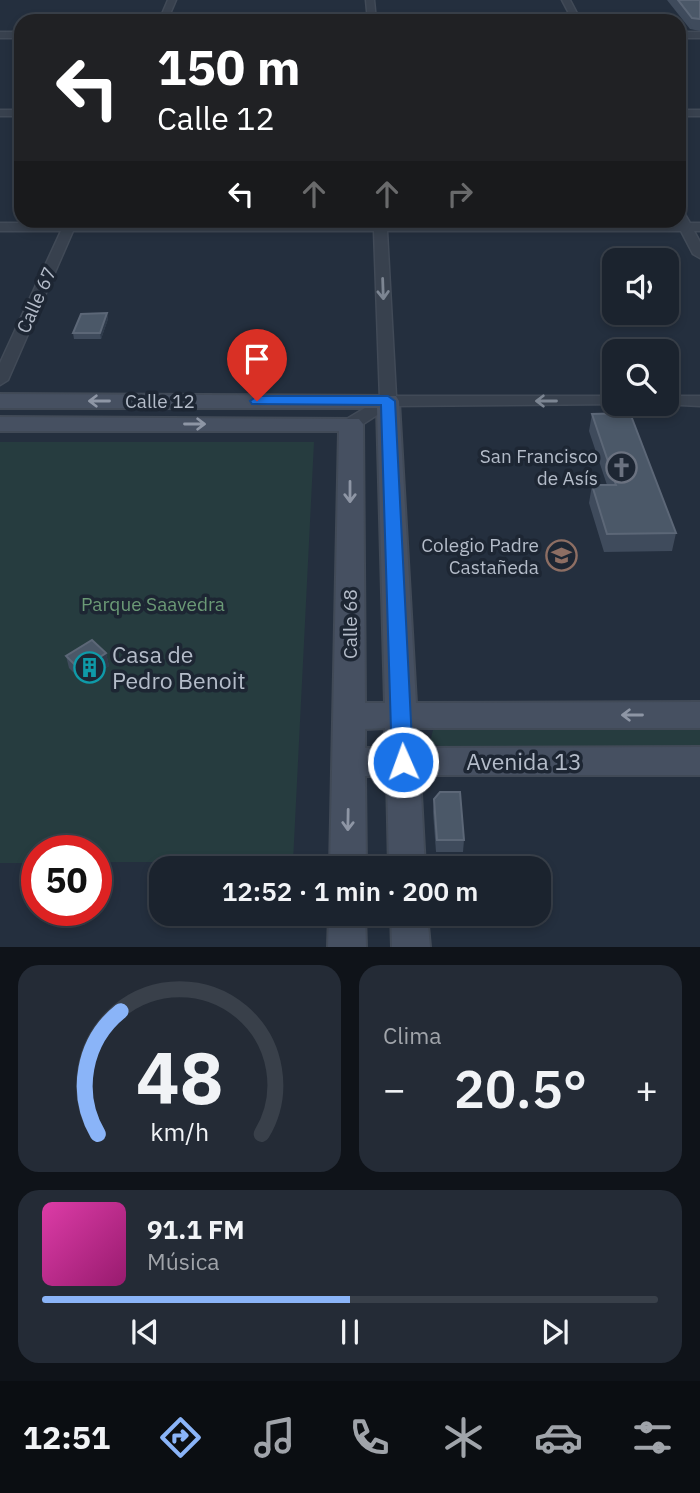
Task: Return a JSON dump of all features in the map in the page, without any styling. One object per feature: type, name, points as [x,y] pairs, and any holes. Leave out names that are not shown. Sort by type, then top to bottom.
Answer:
[{"type":"main road","name":"Calle 12","points":[[0,401],[388,401]]},
{"type":"main road","points":[[388,401],[407,856]]},
{"type":"main road","name":"Calle 12","points":[[0,424],[351,424]]},
{"type":"main road","name":"Calle 68","points":[[348,856],[351,424]]},
{"type":"main road","points":[[349,716],[700,715]]},
{"type":"main road","name":"Avenida 13","points":[[349,762],[700,761]]},
{"type":"main road","points":[[346,947],[347,926]]},
{"type":"main road","points":[[410,926],[411,947]]},
{"type":"street","points":[[693,227],[700,254]]},
{"type":"street","name":"Calle 67","points":[[0,380],[69,228]]},
{"type":"street","points":[[351,424],[388,401],[381,228]]},
{"type":"street","name":"Calle 12","points":[[388,401],[602,401]]},
{"type":"street","points":[[679,401],[700,401]]},
{"type":"green space","name":"Parque Saavedra","points":[[0,442],[314,442],[293,856],[149,856],[149,862],[112,862],[112,835],[21,835],[21,863],[0,863]]},
{"type":"green space","points":[[433,730],[700,730],[700,751],[449,751],[430,742]]},
{"type":"building","points":[[678,0],[700,0],[700,19],[692,18]]},
{"type":"building","points":[[107,313],[100,333],[73,333],[81,314]]},
{"type":"building","name":"San Francisco de Asís","points":[[592,414],[631,416],[676,533],[607,534],[592,485],[616,485]]},
{"type":"building","points":[[92,640],[106,653],[80,670],[66,656]]},
{"type":"building","points":[[440,792],[460,792],[464,840],[437,840],[434,799]]},
{"type":"place","name":"San Francisco de Asís","points":[[621,467]]},
{"type":"place","name":"Colegio Padre Castañeda","points":[[562,556]]},
{"type":"place","name":"Casa de Pedro Benoit","points":[[89,667]]},
{"type":"route","points":[[257,401],[388,401],[403,762]]}]
